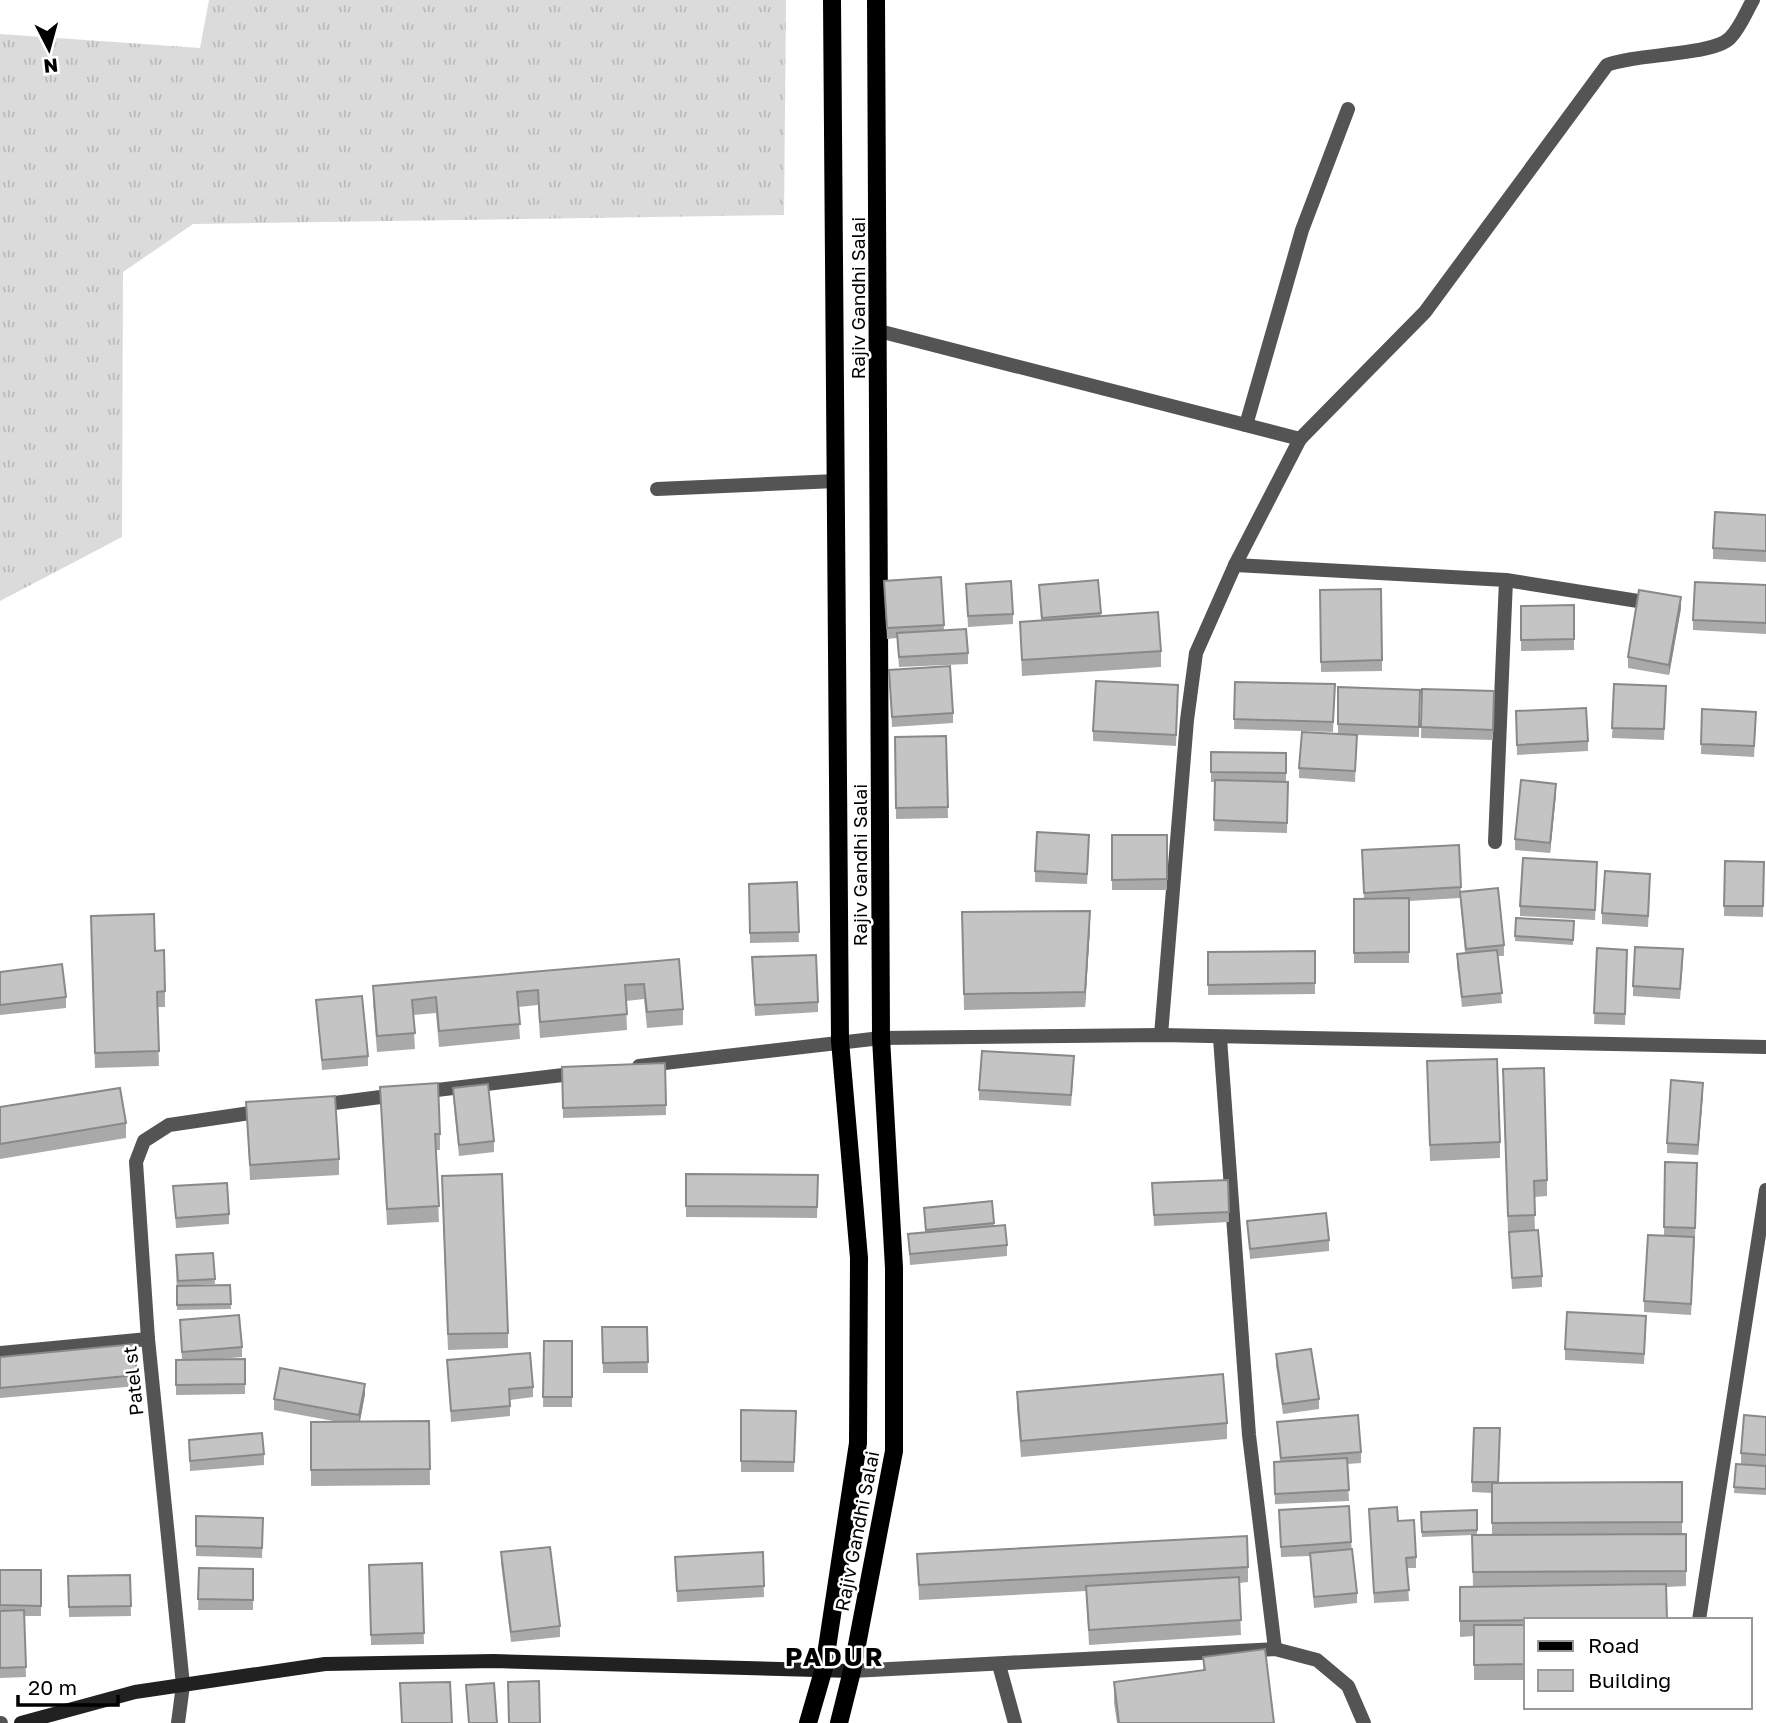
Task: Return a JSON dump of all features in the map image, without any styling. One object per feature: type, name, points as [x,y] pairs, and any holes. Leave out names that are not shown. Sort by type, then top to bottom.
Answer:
[{"type":"main road","name":"Rajiv Gandhi Salai","points":[[808,1723],[824,1668],[858,1443],[859,1258],[840,1041],[832,0]]},
{"type":"main road","name":"Rajiv Gandhi Salai","points":[[839,1723],[852,1671],[894,1451],[894,1268],[881,1038],[876,0]]},
{"type":"street","points":[[1161,1035],[1187,720],[1196,653],[1236,565],[1300,439],[1425,312],[1607,65],[1625,57],[1715,47],[1728,40],[1754,0]]},
{"type":"street","points":[[1246,425],[1302,230],[1348,109]]},
{"type":"street","points":[[879,331],[1300,439]]},
{"type":"street","points":[[657,489],[836,481]]},
{"type":"street","points":[[1236,565],[1506,580],[1638,601]]},
{"type":"street","points":[[1495,842],[1506,580]]},
{"type":"street","points":[[620,1068],[881,1038],[1161,1035],[1766,1047]]},
{"type":"street","points":[[1220,1038],[1249,1435],[1275,1649]]},
{"type":"street","points":[[303,1107],[592,1071]]},
{"type":"street","name":"Patel st","points":[[178,1723],[183,1685],[148,1339],[136,1161],[144,1141],[169,1125],[275,1110]]},
{"type":"street","points":[[1699,1618],[1766,1190]]},
{"type":"street","points":[[0,1353],[148,1339]]},
{"type":"street","points":[[21,1723],[135,1692],[338,1664],[495,1661],[824,1668],[852,1671],[1275,1649],[1317,1660],[1348,1686],[1364,1723]]},
{"type":"street","points":[[999,1665],[1015,1723]]},
{"type":"green space","points":[[209,0],[786,0],[784,215],[193,224],[123,272],[122,537],[0,601],[0,34],[200,48]]},
{"type":"building","points":[[1715,512],[1766,515],[1766,551],[1713,548]]},
{"type":"building","points":[[941,577],[944,625],[887,628],[884,581]]},
{"type":"building","points":[[1098,580],[1101,613],[1042,618],[1039,585]]},
{"type":"building","points":[[1011,581],[1013,614],[968,616],[966,584]]},
{"type":"building","points":[[1695,582],[1766,585],[1766,623],[1693,620]]},
{"type":"building","points":[[1381,589],[1382,660],[1321,662],[1320,590]]},
{"type":"building","points":[[1639,590],[1681,597],[1669,665],[1628,657]]},
{"type":"building","points":[[1574,605],[1574,639],[1521,640],[1521,606]]},
{"type":"building","points":[[1158,612],[1161,651],[1022,660],[1020,622]]},
{"type":"building","points":[[966,629],[968,653],[899,657],[897,633]]},
{"type":"building","points":[[950,666],[953,713],[892,717],[889,670]]},
{"type":"building","points":[[1096,681],[1178,685],[1176,735],[1093,731]]},
{"type":"building","points":[[1235,682],[1335,684],[1333,722],[1234,719]]},
{"type":"building","points":[[1614,684],[1666,686],[1664,729],[1612,728]]},
{"type":"building","points":[[1338,687],[1420,690],[1419,727],[1338,724]]},
{"type":"building","points":[[1422,689],[1494,691],[1493,730],[1421,727]]},
{"type":"building","points":[[1586,708],[1588,741],[1517,745],[1516,711]]},
{"type":"building","points":[[1702,709],[1756,712],[1754,746],[1701,744]]},
{"type":"building","points":[[1302,732],[1357,735],[1355,771],[1299,768]]},
{"type":"building","points":[[946,736],[948,807],[896,808],[895,737]]},
{"type":"building","points":[[1211,752],[1286,753],[1286,773],[1211,772]]},
{"type":"building","points":[[1215,780],[1288,782],[1287,823],[1214,820]]},
{"type":"building","points":[[1521,780],[1556,784],[1550,843],[1515,839]]},
{"type":"building","points":[[1037,832],[1089,835],[1087,874],[1035,871]]},
{"type":"building","points":[[1112,835],[1167,835],[1167,879],[1112,880]]},
{"type":"building","points":[[1459,845],[1461,887],[1364,893],[1362,850]]},
{"type":"building","points":[[1523,858],[1597,862],[1595,910],[1520,906]]},
{"type":"building","points":[[1725,861],[1764,862],[1763,906],[1724,906]]},
{"type":"building","points":[[1605,871],[1650,874],[1648,916],[1602,913]]},
{"type":"building","points":[[797,882],[799,932],[750,933],[749,884]]},
{"type":"building","points":[[1498,888],[1504,945],[1466,949],[1460,892]]},
{"type":"building","points":[[1409,898],[1409,952],[1354,953],[1354,899]]},
{"type":"building","points":[[1090,911],[1085,992],[964,994],[962,912]]},
{"type":"building","points":[[154,914],[155,951],[164,950],[165,991],[157,992],[159,1051],[95,1053],[91,916]]},
{"type":"building","points":[[1516,918],[1574,921],[1573,940],[1515,936]]},
{"type":"building","points":[[1635,947],[1683,949],[1680,989],[1633,986]]},
{"type":"building","points":[[1597,948],[1627,950],[1625,1014],[1594,1013]]},
{"type":"building","points":[[1497,950],[1502,993],[1462,997],[1457,954]]},
{"type":"building","points":[[1315,951],[1315,983],[1208,985],[1208,952]]},
{"type":"building","points":[[816,955],[818,1002],[755,1005],[752,957]]},
{"type":"building","points":[[679,959],[683,1009],[647,1012],[644,984],[625,985],[627,1014],[540,1022],[538,990],[517,992],[520,1024],[439,1031],[436,997],[412,1000],[415,1033],[377,1036],[373,986]]},
{"type":"building","points":[[62,964],[66,997],[0,1005],[0,972]]},
{"type":"building","points":[[362,996],[368,1056],[322,1060],[316,1000]]},
{"type":"building","points":[[982,1051],[1074,1056],[1071,1095],[979,1090]]},
{"type":"building","points":[[1497,1059],[1500,1142],[1430,1145],[1427,1061]]},
{"type":"building","points":[[665,1063],[666,1105],[563,1108],[562,1067]]},
{"type":"building","points":[[1544,1068],[1547,1180],[1534,1181],[1535,1215],[1508,1216],[1503,1069]]},
{"type":"building","points":[[1671,1080],[1703,1083],[1698,1145],[1667,1143]]},
{"type":"building","points":[[438,1083],[440,1134],[435,1134],[439,1206],[387,1209],[380,1087]]},
{"type":"building","points":[[488,1084],[494,1141],[459,1145],[453,1088]]},
{"type":"building","points":[[120,1088],[126,1123],[0,1144],[0,1107]]},
{"type":"building","points":[[335,1096],[339,1159],[250,1165],[246,1102]]},
{"type":"building","points":[[1665,1162],[1697,1163],[1695,1228],[1664,1227]]},
{"type":"building","points":[[502,1174],[508,1333],[448,1334],[442,1176]]},
{"type":"building","points":[[686,1174],[818,1175],[817,1207],[686,1206]]},
{"type":"building","points":[[1228,1180],[1229,1212],[1154,1215],[1152,1183]]},
{"type":"building","points":[[227,1183],[229,1214],[176,1218],[173,1186]]},
{"type":"building","points":[[992,1201],[994,1223],[926,1230],[924,1208]]},
{"type":"building","points":[[1326,1213],[1329,1240],[1250,1249],[1247,1221]]},
{"type":"building","points":[[1005,1225],[1007,1245],[910,1254],[908,1234]]},
{"type":"building","points":[[1538,1230],[1542,1276],[1512,1278],[1509,1232]]},
{"type":"building","points":[[1648,1235],[1694,1237],[1691,1304],[1644,1301]]},
{"type":"building","points":[[213,1253],[215,1279],[178,1281],[176,1255]]},
{"type":"building","points":[[230,1285],[231,1304],[177,1305],[177,1286]]},
{"type":"building","points":[[1567,1312],[1646,1316],[1644,1354],[1565,1349]]},
{"type":"building","points":[[239,1315],[242,1347],[182,1352],[180,1320]]},
{"type":"building","points":[[602,1327],[647,1327],[648,1362],[603,1363]]},
{"type":"building","points":[[544,1341],[572,1341],[572,1397],[543,1397]]},
{"type":"building","points":[[134,1344],[137,1375],[0,1388],[0,1357]]},
{"type":"building","points":[[1311,1349],[1319,1399],[1283,1404],[1276,1354]]},
{"type":"building","points":[[530,1353],[533,1387],[509,1389],[510,1406],[451,1411],[447,1360]]},
{"type":"building","points":[[245,1359],[245,1384],[176,1385],[176,1360]]},
{"type":"building","points":[[280,1368],[365,1384],[359,1415],[274,1399]]},
{"type":"building","points":[[1223,1374],[1227,1423],[1021,1441],[1017,1392]]},
{"type":"building","points":[[741,1410],[796,1411],[794,1462],[741,1461]]},
{"type":"building","points":[[1358,1415],[1361,1452],[1281,1458],[1277,1422]]},
{"type":"building","points":[[1744,1415],[1766,1417],[1766,1455],[1741,1453]]},
{"type":"building","points":[[429,1421],[430,1469],[311,1470],[311,1422]]},
{"type":"building","points":[[1474,1428],[1500,1428],[1498,1482],[1472,1482]]},
{"type":"building","points":[[262,1433],[264,1454],[190,1461],[189,1440]]},
{"type":"building","points":[[1347,1458],[1349,1490],[1275,1494],[1274,1462]]},
{"type":"building","points":[[1736,1464],[1766,1466],[1766,1489],[1734,1487]]},
{"type":"building","points":[[1682,1482],[1682,1522],[1492,1523],[1492,1483]]},
{"type":"building","points":[[1349,1506],[1351,1542],[1281,1547],[1279,1510]]},
{"type":"building","points":[[1397,1507],[1398,1521],[1414,1520],[1416,1557],[1406,1558],[1409,1590],[1374,1593],[1369,1509]]},
{"type":"building","points":[[1477,1510],[1477,1530],[1422,1532],[1421,1512]]},
{"type":"building","points":[[196,1516],[263,1518],[262,1548],[196,1546]]},
{"type":"building","points":[[1686,1534],[1686,1571],[1473,1572],[1472,1535]]},
{"type":"building","points":[[1247,1536],[1248,1567],[919,1585],[917,1554]]},
{"type":"building","points":[[550,1547],[560,1626],[511,1632],[501,1552]]},
{"type":"building","points":[[1352,1549],[1357,1593],[1314,1597],[1310,1553]]},
{"type":"building","points":[[763,1552],[764,1586],[677,1591],[675,1557]]},
{"type":"building","points":[[422,1563],[424,1633],[371,1635],[369,1565]]},
{"type":"building","points":[[199,1568],[253,1569],[253,1600],[198,1599]]},
{"type":"building","points":[[0,1570],[41,1570],[41,1606],[0,1605]]},
{"type":"building","points":[[130,1575],[131,1606],[69,1607],[68,1576]]},
{"type":"building","points":[[1239,1577],[1241,1620],[1089,1630],[1086,1586]]},
{"type":"building","points":[[1666,1584],[1667,1618],[1460,1621],[1460,1587]]},
{"type":"building","points":[[24,1610],[26,1667],[0,1668],[0,1611]]},
{"type":"building","points":[[1474,1625],[1524,1625],[1524,1664],[1474,1665]]},
{"type":"building","points":[[1265,1649],[1274,1723],[1119,1723],[1114,1682],[1205,1670],[1203,1657]]},
{"type":"building","points":[[539,1681],[540,1723],[509,1723],[508,1682]]},
{"type":"building","points":[[450,1682],[452,1723],[402,1723],[400,1683]]},
{"type":"building","points":[[494,1683],[497,1723],[469,1723],[466,1685]]},
{"type":"district","name":"PADUR","points":[[835,1657]]}]
